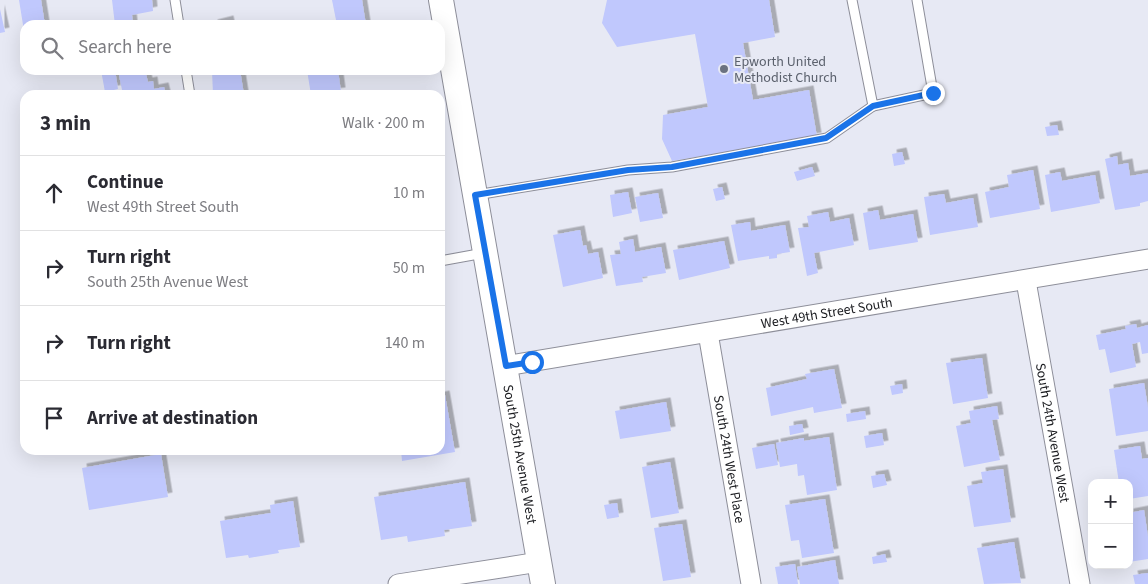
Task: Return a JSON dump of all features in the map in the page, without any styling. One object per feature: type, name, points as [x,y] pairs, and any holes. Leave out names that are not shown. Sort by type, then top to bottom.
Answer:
[{"type":"street","name":"South 25th Avenue West","points":[[441,0],[444,20]]},
{"type":"street","name":"South 25th Avenue West","points":[[445,23],[541,573]]},
{"type":"street","name":"West 49th Street South","points":[[506,366],[1026,281],[1148,259]]},
{"type":"street","name":"South 24th Avenue West","points":[[1026,281],[1080,584]]},
{"type":"street","name":"South 24th West Place","points":[[708,332],[752,584]]},
{"type":"street","points":[[398,584],[541,573]]},
{"type":"lane","points":[[175,0],[178,20]]},
{"type":"lane","points":[[852,0],[873,106]]},
{"type":"lane","points":[[475,195],[628,170],[672,167],[826,138],[873,106],[933,93],[917,0]]},
{"type":"lane","points":[[187,75],[189,90]]},
{"type":"lane","points":[[445,259],[486,253]]},
{"type":"building","points":[[19,0],[41,0],[44,20],[22,20]]},
{"type":"building","points":[[112,0],[152,0],[153,11],[132,15],[132,20],[114,20]]},
{"type":"building","points":[[332,0],[362,0],[365,20],[336,20]]},
{"type":"building","name":"Epworth United Methodist Church","points":[[607,0],[769,0],[775,37],[743,43],[753,100],[809,90],[817,137],[672,161],[662,139],[663,115],[708,107],[695,34],[617,47],[602,23]]},
{"type":"building","points":[[0,9],[5,32],[0,33]]},
{"type":"building","points":[[102,75],[116,75],[118,89],[105,90]]},
{"type":"building","points":[[119,75],[146,75],[148,82],[153,81],[154,89],[164,87],[165,90],[122,90]]},
{"type":"building","points":[[212,75],[241,75],[243,90],[213,90]]},
{"type":"building","points":[[308,75],[339,75],[341,90],[310,90]]},
{"type":"building","points":[[1057,125],[1059,135],[1047,136],[1045,127]]},
{"type":"building","points":[[902,152],[905,164],[894,166],[892,154]]},
{"type":"building","points":[[1117,156],[1118,165],[1128,163],[1130,176],[1148,173],[1148,201],[1140,203],[1140,206],[1115,210],[1105,159]]},
{"type":"building","points":[[812,167],[815,176],[797,181],[794,172]]},
{"type":"building","points":[[1033,170],[1040,209],[990,218],[985,192],[1009,187],[1007,175]]},
{"type":"building","points":[[1060,172],[1062,181],[1095,175],[1100,203],[1051,212],[1045,175]]},
{"type":"building","points":[[722,187],[725,199],[716,201],[713,189]]},
{"type":"building","points":[[628,192],[632,213],[613,217],[610,195]]},
{"type":"building","points":[[658,193],[663,218],[640,222],[635,197]]},
{"type":"building","points":[[944,194],[946,203],[973,198],[978,227],[930,235],[924,197]]},
{"type":"building","points":[[878,210],[880,220],[913,214],[918,242],[869,250],[863,213]]},
{"type":"building","points":[[828,212],[830,222],[849,218],[854,245],[814,253],[818,273],[807,276],[798,228],[809,227],[807,216]]},
{"type":"building","points":[[750,222],[751,231],[785,225],[790,252],[777,254],[777,258],[769,259],[769,256],[738,261],[731,225]]},
{"type":"building","points":[[580,230],[583,246],[586,245],[588,254],[598,252],[603,278],[563,287],[553,235]]},
{"type":"building","points":[[633,239],[635,252],[661,247],[666,273],[642,277],[643,282],[616,286],[610,255],[621,254],[619,242]]},
{"type":"building","points":[[724,241],[730,268],[679,280],[673,250]]},
{"type":"building","points":[[1136,324],[1137,328],[1148,325],[1148,353],[1142,354],[1140,342],[1132,344],[1136,367],[1110,373],[1105,349],[1099,350],[1096,335],[1126,329],[1125,326]]},
{"type":"building","points":[[982,358],[988,398],[953,404],[946,363]]},
{"type":"building","points":[[834,369],[842,408],[814,413],[813,407],[771,416],[766,388],[807,379],[805,374]]},
{"type":"building","points":[[1144,383],[1148,408],[1148,431],[1116,436],[1109,389]]},
{"type":"building","points":[[902,384],[903,393],[892,395],[890,386]]},
{"type":"building","points":[[445,395],[455,452],[445,454]]},
{"type":"building","points":[[666,402],[671,431],[620,439],[615,411]]},
{"type":"building","points":[[997,406],[999,419],[992,420],[1000,460],[964,467],[956,426],[971,423],[969,411]]},
{"type":"building","points":[[865,411],[866,419],[847,422],[846,414]]},
{"type":"building","points":[[802,424],[804,432],[790,435],[789,426]]},
{"type":"building","points":[[882,433],[884,445],[866,448],[864,436]]},
{"type":"building","points":[[829,437],[837,490],[807,495],[804,475],[798,476],[797,464],[780,467],[776,443],[804,438],[804,441]]},
{"type":"building","points":[[774,444],[778,465],[756,469],[752,448]]},
{"type":"building","points":[[1140,446],[1142,459],[1148,458],[1148,496],[1133,498],[1133,479],[1118,479],[1114,450]]},
{"type":"building","points":[[161,455],[168,497],[89,510],[82,468]]},
{"type":"building","points":[[401,455],[437,455],[402,461]]},
{"type":"building","points":[[670,462],[679,513],[651,518],[642,467]]},
{"type":"building","points":[[1003,469],[1011,522],[974,527],[967,486],[983,483],[981,472]]},
{"type":"building","points":[[884,474],[887,485],[873,488],[871,476]]},
{"type":"building","points":[[465,482],[472,526],[444,530],[445,536],[408,542],[407,536],[381,540],[374,497]]},
{"type":"building","points":[[825,499],[834,553],[802,558],[799,540],[791,541],[785,505]]},
{"type":"building","points":[[293,501],[300,547],[278,550],[279,553],[249,558],[248,555],[226,558],[220,521],[271,513],[270,505]]},
{"type":"building","points":[[617,503],[619,517],[607,519],[604,505]]},
{"type":"building","points":[[1144,510],[1148,537],[1148,559],[1133,561],[1133,524],[1133,512]]},
{"type":"building","points":[[682,524],[691,577],[663,581],[654,528]]},
{"type":"building","points":[[1014,542],[1021,583],[984,584],[977,548]]},
{"type":"building","points":[[885,554],[887,562],[873,564],[872,557]]},
{"type":"building","points":[[835,560],[839,584],[800,584],[797,567]]},
{"type":"building","points":[[795,564],[798,584],[778,584],[775,567]]},
{"type":"building","points":[[1148,573],[1148,584],[1135,584],[1133,575]]},
{"type":"place","name":"Epworth United Methodist Church","points":[[724,69]]},
{"type":"route","points":[[532,362],[506,366],[475,195],[628,170],[672,167],[826,138],[873,106],[933,93]]}]
